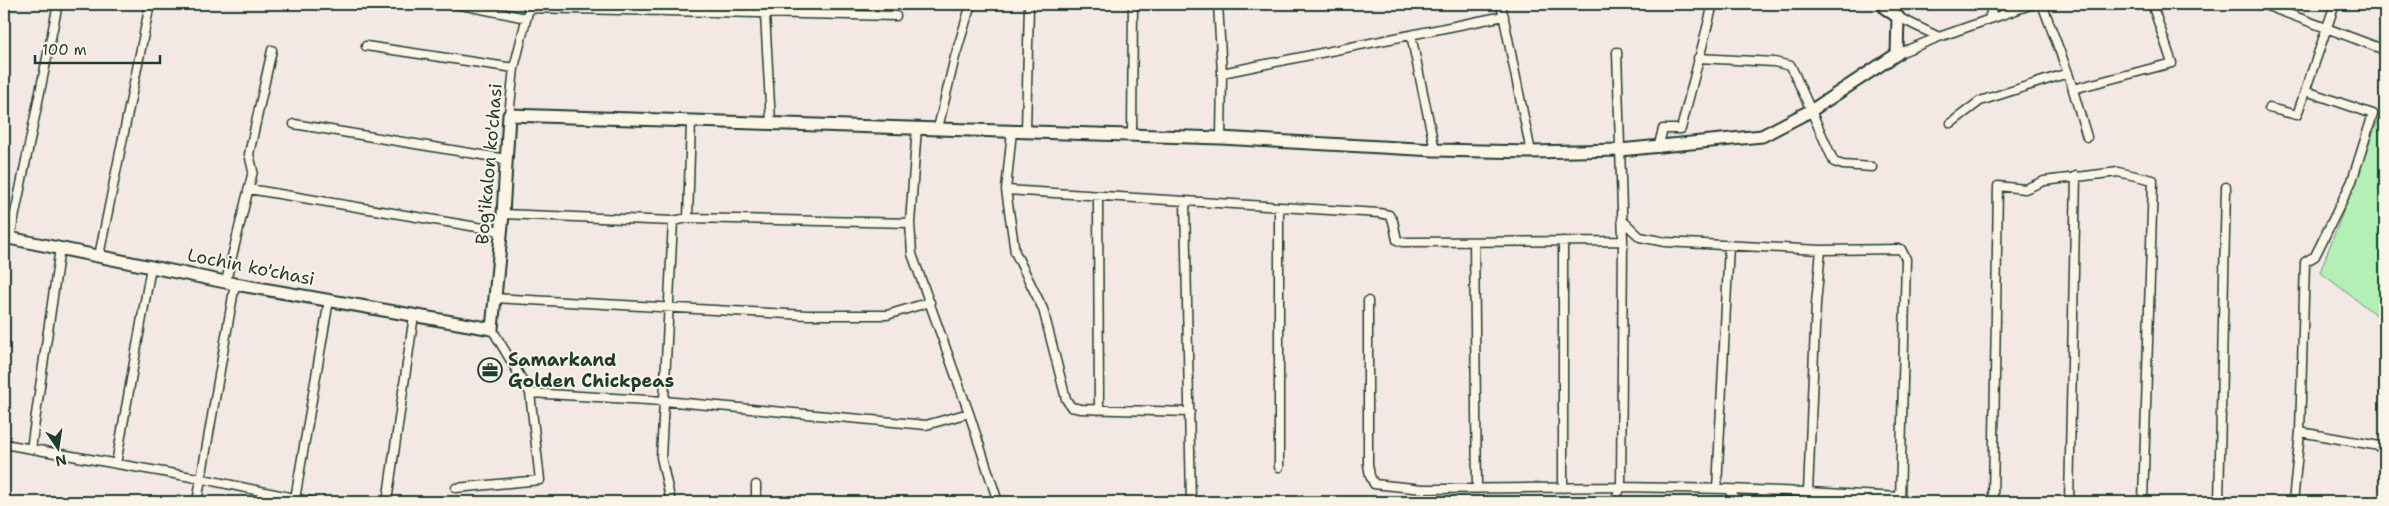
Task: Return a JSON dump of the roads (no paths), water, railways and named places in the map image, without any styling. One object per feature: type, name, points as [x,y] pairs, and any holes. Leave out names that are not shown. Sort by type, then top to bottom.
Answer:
[{"type":"street","points":[[7,238],[58,4]]},
{"type":"street","points":[[99,256],[150,4]]},
{"type":"street","points":[[456,4],[526,18]]},
{"type":"street","points":[[938,128],[955,57],[971,4]]},
{"type":"street","points":[[1026,131],[1029,4]]},
{"type":"street","points":[[1132,135],[1133,4]]},
{"type":"street","points":[[1218,4],[1222,73],[1221,138]]},
{"type":"street","points":[[1501,4],[1531,152]]},
{"type":"street","points":[[1658,148],[1663,129],[1681,129],[1713,4]]},
{"type":"street","points":[[1884,4],[1885,8],[1898,17],[1939,37]]},
{"type":"street","points":[[1989,18],[1994,4]]},
{"type":"street","points":[[509,114],[1221,138],[1435,150],[1531,152],[1658,148],[1762,136],[1812,110],[1897,54],[1989,18],[2033,4]]},
{"type":"street","points":[[2042,4],[2068,73],[2087,137]]},
{"type":"street","points":[[2073,89],[2172,62],[2152,4]]},
{"type":"street","points":[[2262,4],[2385,50]]},
{"type":"street","points":[[2269,108],[2297,115],[2335,4]]},
{"type":"street","points":[[529,6],[766,14],[896,16]]},
{"type":"street","name":"Bog'ikalon ko'chasi","points":[[492,329],[502,231],[509,114],[514,68],[529,6]]},
{"type":"street","points":[[766,14],[771,123]]},
{"type":"street","points":[[1222,73],[1504,16]]},
{"type":"street","points":[[1897,54],[1898,17]]},
{"type":"street","points":[[1411,34],[1435,150]]},
{"type":"street","points":[[366,46],[514,68]]},
{"type":"street","points":[[198,502],[203,479],[230,282],[253,170],[249,154],[272,50]]},
{"type":"street","points":[[1614,502],[1621,487],[1623,241],[1618,52]]},
{"type":"street","points":[[1698,58],[1774,62],[1791,66],[1834,162],[1843,165],[1872,167]]},
{"type":"street","points":[[1951,123],[1980,101],[2068,73]]},
{"type":"street","points":[[2293,502],[2300,432],[2305,262],[2315,256],[2352,181],[2373,114],[2306,91]]},
{"type":"street","points":[[688,218],[691,121]]},
{"type":"street","points":[[294,124],[506,159]]},
{"type":"street","points":[[917,127],[910,223],[912,254],[969,413],[998,502]]},
{"type":"street","points":[[1012,132],[1006,190],[1015,252],[1043,309],[1066,399],[1071,407],[1099,410],[1190,412]]},
{"type":"street","points":[[1993,502],[1998,186],[2025,189],[2044,181],[2118,172],[2153,180],[2143,502]]},
{"type":"street","points":[[2069,502],[2076,176]]},
{"type":"street","points":[[2219,502],[2226,187]]},
{"type":"street","points":[[248,189],[502,231]]},
{"type":"street","points":[[1006,190],[1389,215],[1393,221],[1397,240],[1402,242],[1623,241]]},
{"type":"street","points":[[1098,197],[1099,410]]},
{"type":"street","points":[[1185,202],[1191,502]]},
{"type":"street","points":[[1278,208],[1280,467]]},
{"type":"street","points":[[503,214],[674,221],[688,218],[910,223]]},
{"type":"street","points":[[1368,301],[1368,464],[1374,484],[1423,489],[1718,488],[1900,499],[1904,252],[1902,249],[1821,250],[1665,242],[1640,236],[1622,220]]},
{"type":"street","points":[[671,502],[661,457],[674,221]]},
{"type":"street","name":"Lochin ko'chasi","points":[[7,238],[230,282],[492,329]]},
{"type":"street","points":[[1474,242],[1477,488]]},
{"type":"street","points":[[1563,242],[1563,488]]},
{"type":"street","points":[[1718,488],[1729,245]]},
{"type":"street","points":[[31,449],[60,248]]},
{"type":"street","points":[[1808,492],[1816,304],[1821,250]]},
{"type":"street","points":[[116,464],[151,266]]},
{"type":"street","points":[[494,298],[807,315],[887,315],[930,302]]},
{"type":"street","points":[[295,499],[329,300]]},
{"type":"street","points":[[387,502],[414,315]]},
{"type":"street","points":[[456,488],[540,480],[530,393],[492,329]]},
{"type":"street","points":[[530,393],[664,401],[926,425],[969,413]]},
{"type":"street","points":[[2300,432],[2385,447]]},
{"type":"street","points":[[4,444],[203,479],[313,502]]},
{"type":"street","points":[[756,485],[756,502]]},
{"type":"street","points":[[1728,489],[1735,500],[1791,502]]},
{"type":"place","name":"Samarkand Golden Chickpeas","points":[[490,370]]}]
